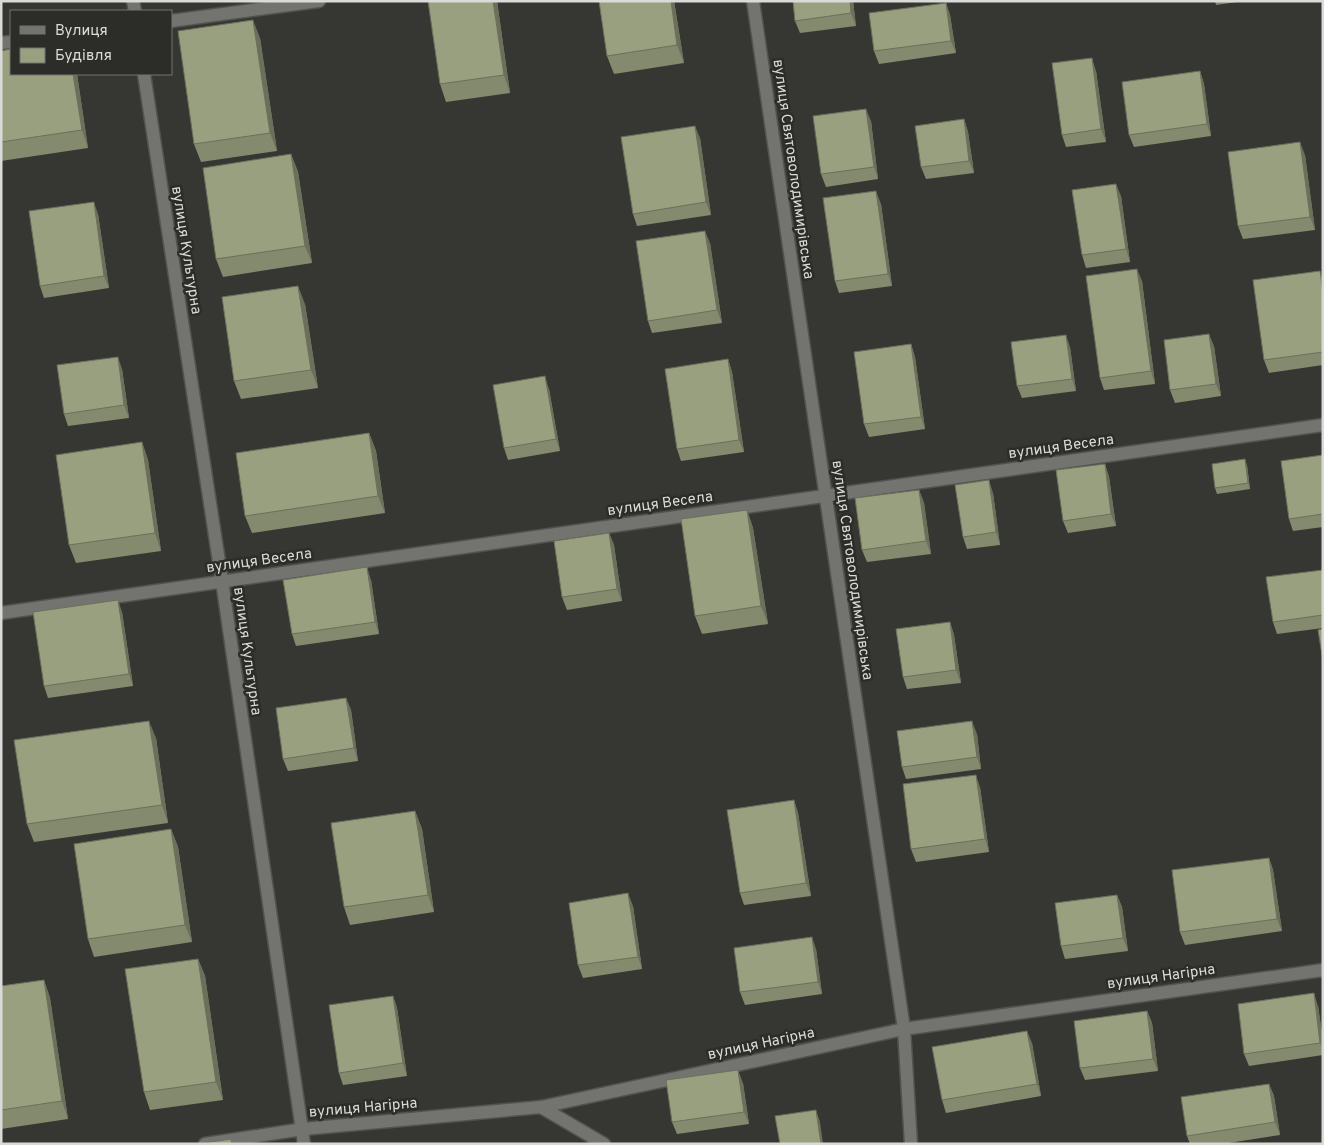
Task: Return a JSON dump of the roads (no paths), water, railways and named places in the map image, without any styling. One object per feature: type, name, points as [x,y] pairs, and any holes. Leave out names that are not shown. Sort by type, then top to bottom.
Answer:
[{"type":"street","points":[[172,21],[319,1]]},
{"type":"street","name":"вулиця Святоволодимирівська","points":[[752,1],[904,1029],[911,1144]]},
{"type":"street","name":"вулиця Культурна","points":[[144,75],[222,581],[304,1144]]},
{"type":"street","name":"вулиця Весела","points":[[1,612],[1323,425]]},
{"type":"street","name":"вулиця Нагірна","points":[[205,1144],[302,1129],[541,1107],[904,1029],[1323,970]]},
{"type":"street","points":[[541,1107],[604,1144]]}]
